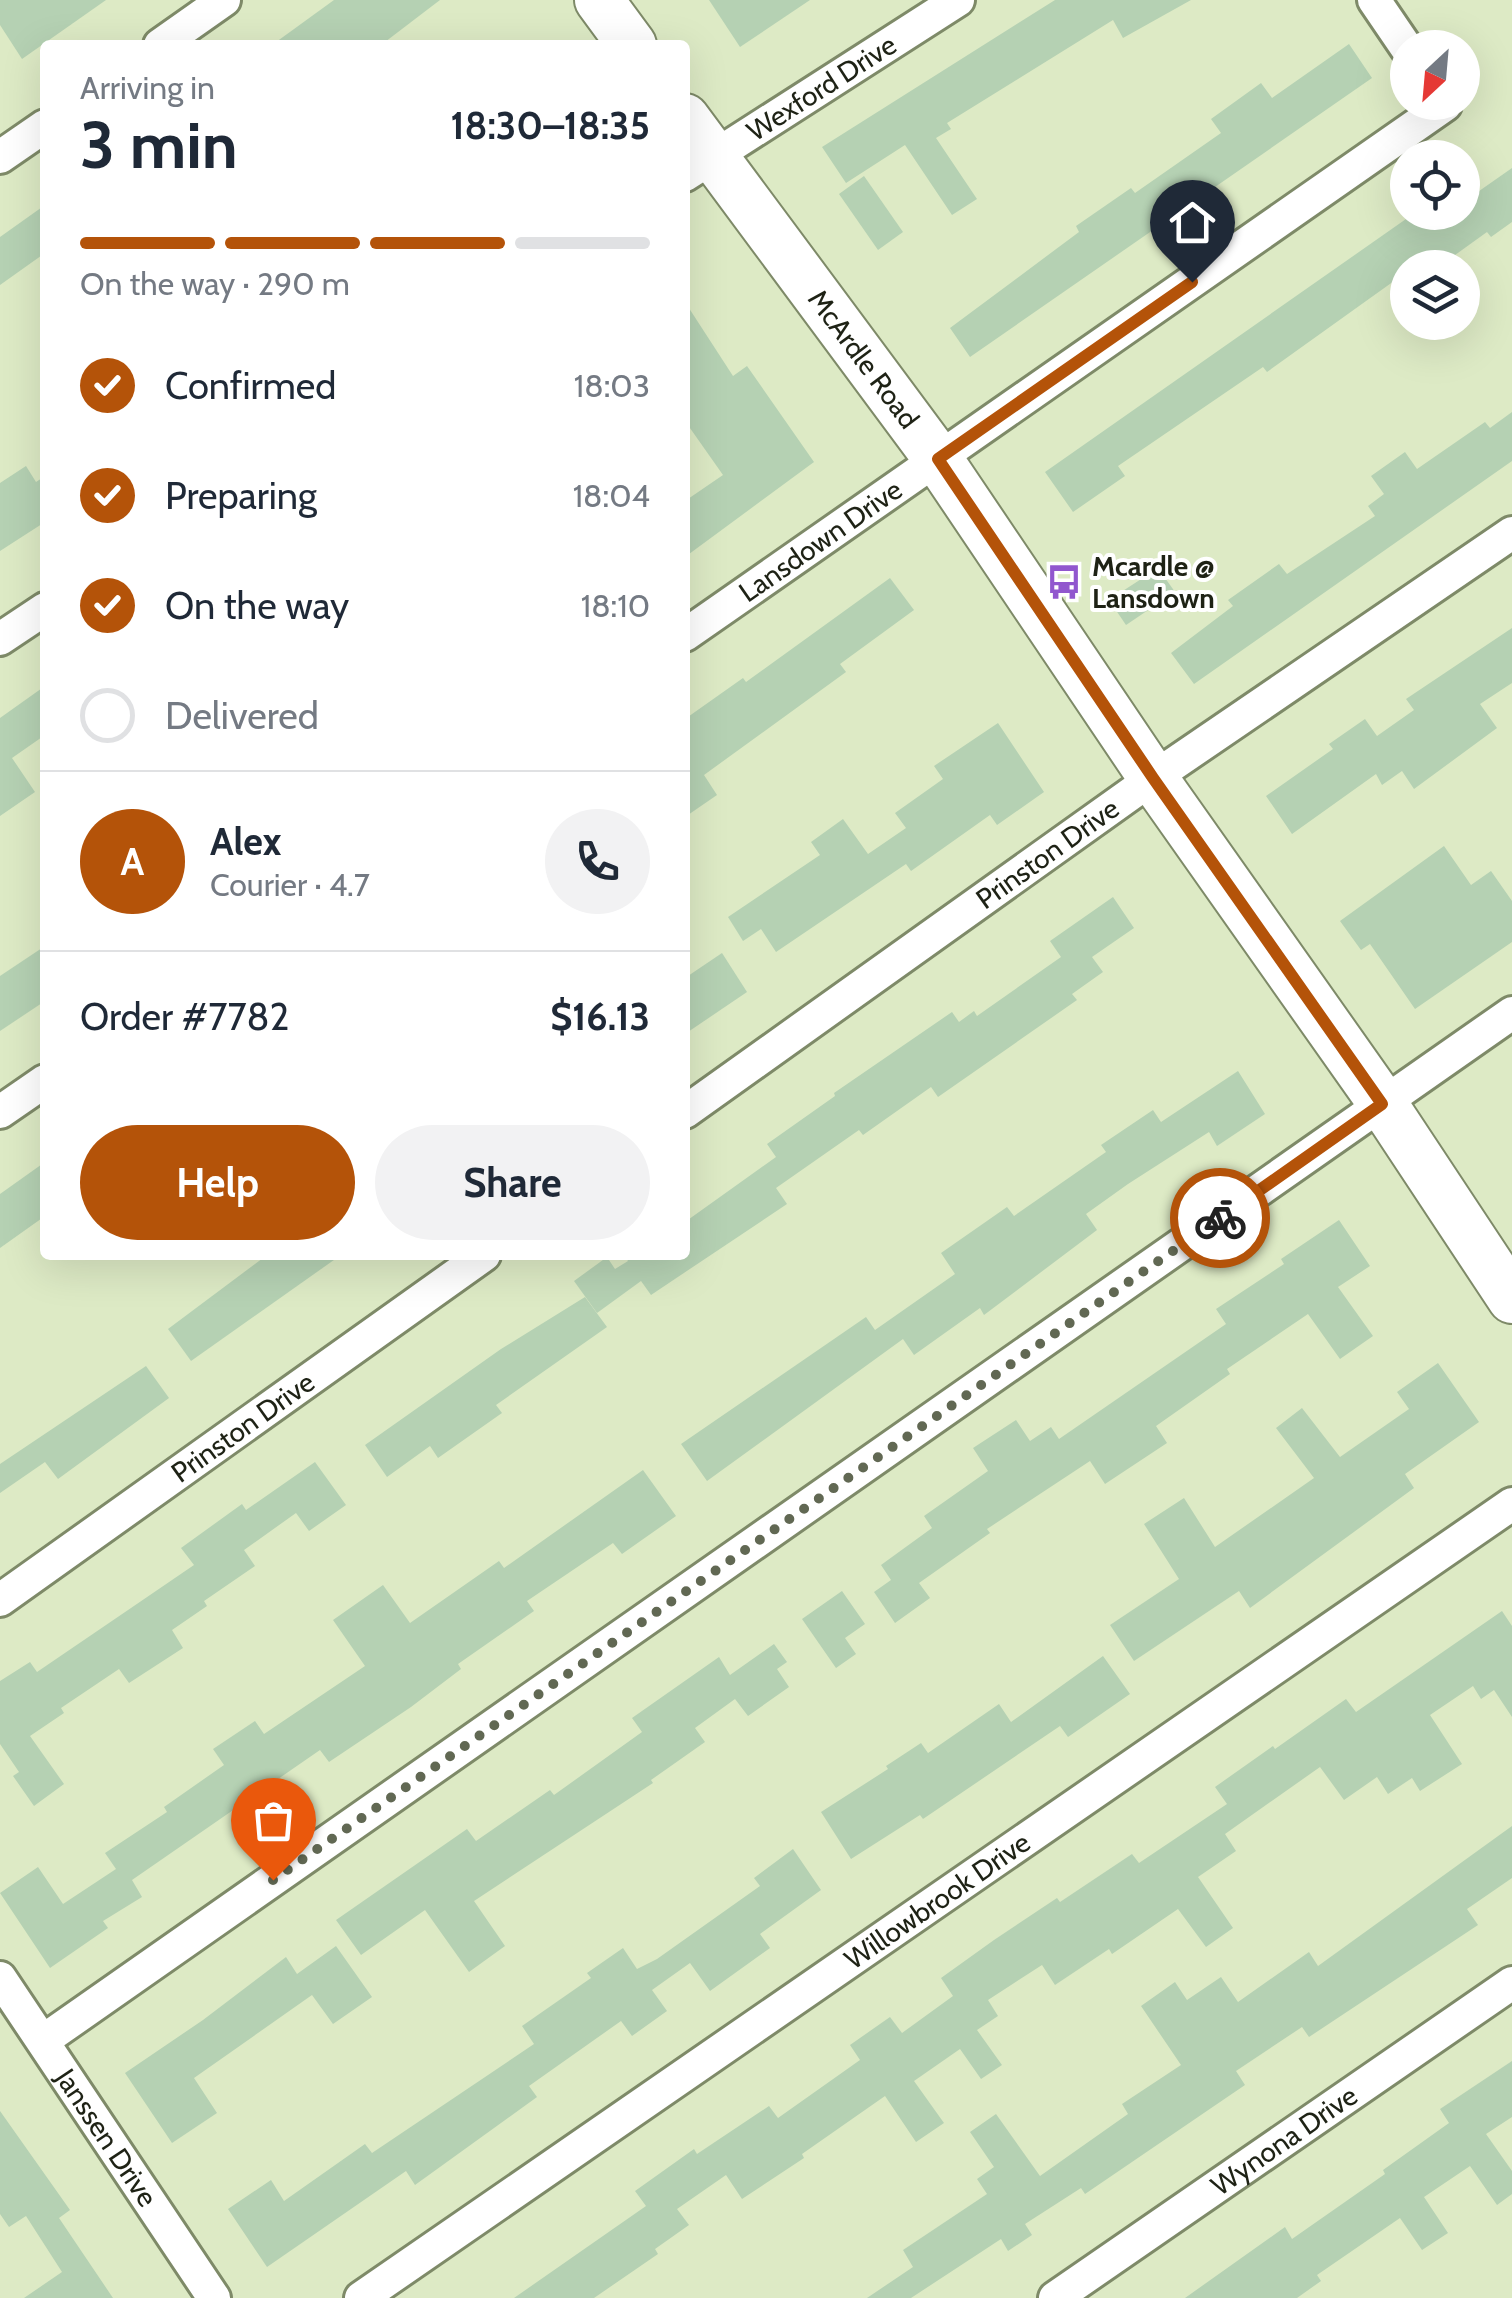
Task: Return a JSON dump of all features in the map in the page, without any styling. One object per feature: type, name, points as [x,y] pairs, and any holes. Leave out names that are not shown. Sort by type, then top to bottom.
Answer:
[{"type":"main road","points":[[599,0],[628,40]]},
{"type":"main road","name":"McArdle Road","points":[[690,135],[699,166],[938,459],[1512,1299]]},
{"type":"street","points":[[167,40],[224,0]]},
{"type":"street","name":"Wexford Drive","points":[[699,166],[958,0]]},
{"type":"street","points":[[1374,0],[1394,30]]},
{"type":"street","name":"Lansdown Drive","points":[[690,632],[1423,120]]},
{"type":"street","points":[[0,157],[40,129]]},
{"type":"street","name":"Prinston Drive","points":[[690,1108],[1153,778],[1512,534]]},
{"type":"street","points":[[0,639],[40,612]]},
{"type":"street","points":[[44,2040],[1512,1013]]},
{"type":"street","points":[[0,1112],[40,1084]]},
{"type":"street","name":"Prinston Drive","points":[[0,1600],[477,1260]]},
{"type":"street","name":"Willowbrook Drive","points":[[361,2298],[1512,1504]]},
{"type":"street","name":"Janssen Drive","points":[[0,1978],[214,2298]]},
{"type":"street","name":"Wynona Drive","points":[[1056,2298],[1512,1984]]},
{"type":"building","points":[[0,0],[106,0],[49,40],[40,40],[40,46],[22,59],[0,25]]},
{"type":"building","points":[[334,0],[440,0],[388,40],[279,40]]},
{"type":"building","points":[[709,0],[810,0],[740,47]]},
{"type":"building","points":[[1055,0],[1191,0],[1123,38],[1113,20],[947,123],[951,129],[936,138],[977,199],[952,215],[905,145],[846,183],[822,147]]},
{"type":"building","points":[[1349,44],[1372,78],[970,357],[950,328],[1079,232],[1076,226],[1131,188],[1135,193],[1221,133],[1211,119],[1261,83],[1272,98]]},
{"type":"building","points":[[1512,168],[1512,222],[1491,237],[1487,232],[1462,250],[1390,250],[1390,284],[1267,372],[1263,367],[1118,466],[1125,476],[1073,512],[1045,472],[1390,230],[1480,230],[1480,190]]},
{"type":"building","points":[[864,176],[903,232],[878,250],[839,194]]},
{"type":"building","points":[[40,209],[40,257],[0,285],[0,237]]},
{"type":"building","points":[[690,310],[733,376],[747,366],[814,462],[690,553],[690,498],[723,475],[690,428]]},
{"type":"building","points":[[1512,412],[1512,461],[1194,684],[1171,653],[1233,606],[1228,600],[1279,564],[1287,574],[1375,516],[1368,506],[1384,494],[1371,476],[1405,452],[1417,469],[1485,422],[1490,428]]},
{"type":"building","points":[[26,466],[36,482],[40,479],[40,525],[0,551],[0,483]]},
{"type":"building","points":[[1158,568],[1175,592],[1126,625],[1109,600]]},
{"type":"building","points":[[890,578],[914,610],[840,664],[846,672],[704,775],[717,795],[690,814],[690,715],[743,678],[746,682]]},
{"type":"building","points":[[1512,628],[1512,683],[1480,704],[1497,728],[1414,789],[1402,771],[1382,785],[1376,774],[1292,834],[1266,796],[1333,749],[1329,744],[1365,719],[1377,736],[1414,710],[1406,699]]},
{"type":"building","points":[[40,690],[40,738],[12,758],[35,792],[0,816],[0,718]]},
{"type":"building","points":[[998,723],[1044,792],[997,825],[990,815],[911,871],[906,864],[776,952],[761,929],[743,941],[728,917],[820,855],[811,842],[843,819],[868,854],[906,828],[895,813],[943,779],[934,766]]},
{"type":"building","points":[[1444,846],[1471,885],[1491,871],[1512,901],[1512,942],[1415,1009],[1370,944],[1361,950],[1340,921]]},
{"type":"building","points":[[1113,897],[1134,928],[1092,957],[1103,972],[1072,994],[1077,1000],[938,1097],[931,1087],[863,1135],[859,1130],[776,1188],[787,1204],[651,1295],[641,1281],[597,1313],[574,1281],[603,1260],[609,1260],[615,1269],[627,1260],[690,1260],[690,1218],[776,1157],[767,1144],[952,1012],[959,1022],[974,1011],[977,1016],[1061,957],[1050,941]]},
{"type":"building","points":[[40,949],[40,1004],[0,1031],[0,976]]},
{"type":"building","points":[[722,953],[747,992],[690,1031],[690,975]]},
{"type":"building","points":[[1238,1071],[1265,1114],[1217,1146],[1209,1132],[1128,1184],[1086,1214],[1097,1230],[984,1315],[980,1308],[914,1355],[903,1339],[707,1481],[681,1444],[866,1317],[875,1330],[955,1274],[941,1253],[1007,1207],[1014,1216],[1106,1152],[1101,1145],[1153,1110],[1161,1122]]},
{"type":"building","points":[[40,1166],[40,1220],[0,1248],[0,1194]]},
{"type":"building","points":[[1339,1220],[1370,1266],[1338,1287],[1373,1336],[1340,1359],[1308,1314],[1227,1369],[1230,1374],[1156,1426],[1167,1443],[1105,1484],[1090,1461],[987,1529],[990,1533],[919,1583],[930,1598],[895,1623],[874,1592],[891,1580],[881,1565],[932,1528],[924,1516],[988,1471],[973,1448],[1016,1420],[1030,1441],[1051,1427],[1059,1439],[1226,1324],[1216,1309],[1284,1264],[1281,1259]]},
{"type":"building","points":[[260,1260],[334,1260],[191,1361],[168,1329]]},
{"type":"building","points":[[585,1297],[607,1327],[496,1405],[502,1413],[438,1458],[430,1446],[387,1477],[365,1445],[501,1349]]},
{"type":"building","points":[[1438,1363],[1479,1422],[1405,1474],[1414,1488],[1250,1608],[1239,1591],[1134,1661],[1110,1625],[1179,1579],[1144,1524],[1184,1498],[1215,1547],[1314,1478],[1276,1428],[1302,1408],[1340,1457],[1409,1409],[1397,1392]]},
{"type":"building","points":[[146,1366],[169,1398],[58,1479],[45,1462],[0,1493],[0,1464]]},
{"type":"building","points":[[315,1462],[346,1505],[309,1531],[296,1513],[244,1550],[255,1566],[204,1601],[207,1606],[172,1630],[183,1648],[129,1683],[119,1669],[61,1708],[64,1713],[30,1736],[64,1784],[34,1806],[13,1776],[19,1772],[0,1744],[0,1681],[30,1662],[37,1672],[194,1565],[181,1548],[242,1504],[246,1510]]},
{"type":"building","points":[[643,1470],[676,1516],[622,1554],[613,1543],[527,1601],[534,1611],[458,1664],[461,1669],[411,1707],[329,1762],[320,1750],[132,1880],[142,1897],[103,1921],[108,1928],[50,1968],[0,1893],[38,1867],[63,1904],[116,1869],[105,1853],[167,1812],[164,1807],[224,1765],[213,1749],[255,1721],[264,1734],[365,1666],[333,1620],[383,1585],[410,1623],[499,1561],[504,1568]]},
{"type":"building","points":[[842,1591],[865,1624],[845,1638],[856,1654],[836,1668],[802,1619]]},
{"type":"building","points":[[1502,1611],[1512,1626],[1512,1717],[1494,1690],[1481,1699],[1473,1686],[1430,1715],[1462,1764],[1420,1791],[1412,1778],[1388,1794],[1377,1777],[1344,1800],[1320,1767],[1225,1834],[1236,1851],[1198,1877],[1233,1928],[1206,1947],[1178,1909],[1112,1954],[1109,1949],[1055,1985],[1042,1965],[988,2000],[998,2016],[977,2030],[1002,2065],[981,2079],[960,2049],[914,2081],[944,2123],[916,2142],[885,2096],[742,2199],[726,2175],[677,2209],[689,2225],[655,2249],[658,2254],[594,2298],[514,2298],[646,2206],[635,2191],[694,2149],[697,2154],[769,2106],[778,2118],[860,2060],[850,2045],[890,2017],[902,2033],[953,1996],[941,1978],[994,1940],[1132,1854],[1139,1863],[1227,1804],[1215,1787],[1273,1746],[1275,1749],[1346,1699],[1356,1712]]},
{"type":"building","points":[[774,1644],[787,1662],[777,1669],[789,1687],[748,1716],[735,1699],[695,1728],[705,1742],[651,1780],[653,1783],[474,1901],[505,1946],[469,1972],[425,1910],[361,1955],[336,1920],[467,1829],[476,1841],[550,1790],[554,1795],[642,1732],[632,1718],[719,1657],[730,1675]]},
{"type":"building","points":[[1103,1656],[1130,1694],[1068,1737],[1060,1726],[923,1819],[920,1815],[851,1859],[821,1812],[921,1743],[928,1753],[999,1704],[1011,1722]]},
{"type":"building","points":[[1512,1826],[1512,1878],[1467,1909],[1478,1925],[1309,2037],[1302,2027],[1236,2071],[1245,2085],[1085,2194],[1081,2188],[1025,2224],[1032,2235],[1008,2251],[1001,2239],[911,2298],[867,2298],[913,2267],[903,2250],[987,2194],[977,2179],[994,2167],[970,2132],[996,2114],[1040,2176],[1128,2114],[1122,2104],[1181,2065],[1141,2006],[1175,1982],[1187,2000],[1221,1977],[1238,2002],[1309,1952],[1318,1966]]},
{"type":"building","points":[[793,1849],[821,1890],[760,1934],[770,1948],[710,1991],[690,1963],[652,1990],[667,2011],[632,2036],[621,2021],[529,2086],[537,2097],[415,2185],[406,2171],[267,2267],[228,2209],[271,2180],[284,2201],[365,2144],[372,2153],[534,2044],[522,2026],[591,1978],[587,1973],[623,1948],[637,1969],[657,1959],[760,1886],[754,1878]]},
{"type":"building","points":[[336,1946],[372,1997],[333,2024],[312,1995],[194,2078],[217,2113],[172,2143],[125,2073],[286,1957],[297,1974]]},
{"type":"building","points":[[1512,2061],[1512,2117],[1486,2134],[1512,2171],[1512,2194],[1497,2205],[1470,2166],[1424,2197],[1448,2233],[1422,2250],[1400,2218],[1317,2275],[1321,2281],[1297,2298],[1185,2298],[1285,2227],[1292,2239],[1385,2174],[1383,2170],[1449,2123],[1440,2109]]},
{"type":"building","points":[[0,2111],[70,2210],[59,2218],[113,2298],[24,2298],[62,2272],[26,2216],[9,2227],[0,2214]]},
{"type":"way so far","points":[[273,1880],[1220,1218]]},
{"type":"place","name":"Mcardle @ Lansdown","points":[[1064,582]]},
{"type":"route","points":[[1192,282],[938,459],[1153,778],[1382,1104],[1220,1218]]}]
